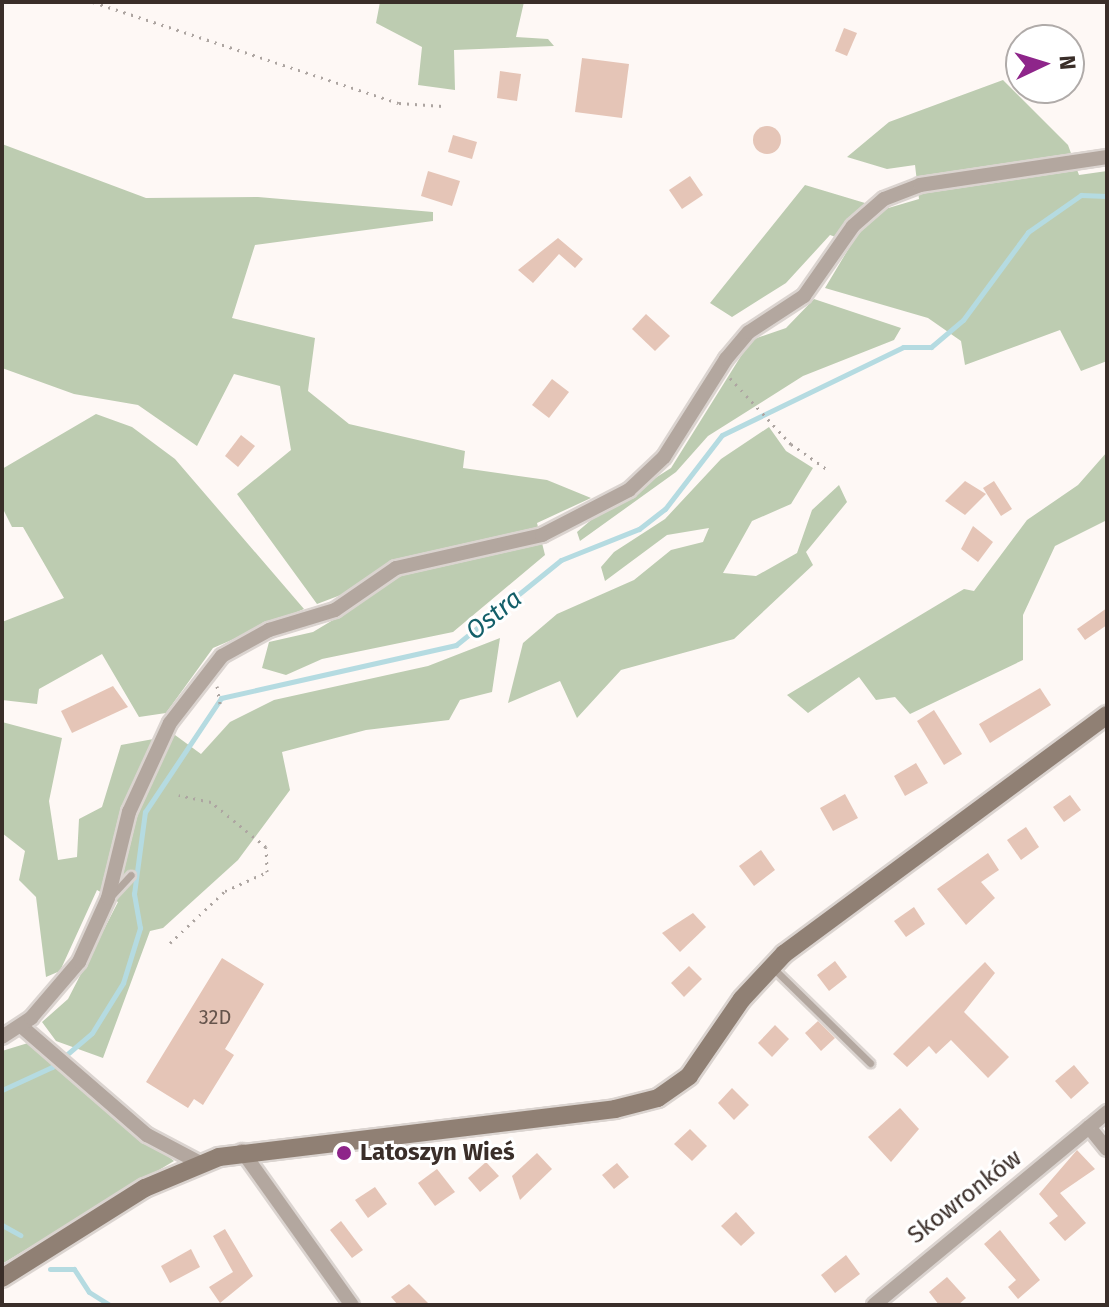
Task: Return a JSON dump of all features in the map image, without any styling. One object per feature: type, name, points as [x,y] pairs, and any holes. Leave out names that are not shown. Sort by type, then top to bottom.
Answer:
[{"type":"street","points":[[2,1037],[21,1026],[66,982],[108,898],[129,812],[174,715],[222,656],[269,630],[335,610],[407,564],[542,535],[597,510],[655,467],[749,332],[804,296],[853,226],[884,199],[920,185],[1107,157]]},
{"type":"street","points":[[2,1278],[145,1188],[200,1163],[242,1151],[647,1102],[689,1076],[772,966],[1107,715]]},
{"type":"street","points":[[21,1026],[147,1135],[200,1163]]},
{"type":"street","name":"Skowronków","points":[[874,1305],[1107,1112]]},
{"type":"street","points":[[1089,1127],[1107,1149]]},
{"type":"street","points":[[242,1151],[352,1305]]},
{"type":"lane","points":[[108,898],[131,875]]},
{"type":"lane","points":[[772,966],[870,1063]]},
{"type":"path","points":[[93,2],[399,103],[443,106]]},
{"type":"path","points":[[719,371],[828,470]]},
{"type":"path","points":[[219,691],[221,709]]},
{"type":"path","points":[[170,943],[225,891],[267,872],[266,847],[211,802],[179,795]]},
{"type":"green space","points":[[380,2],[524,2],[516,37],[548,39],[554,46],[454,50],[455,90],[418,85],[422,47],[376,23]]},
{"type":"green space","points":[[1003,80],[1005,104],[1027,104],[1068,145],[1079,175],[1107,171],[1107,361],[1081,371],[1060,330],[965,365],[961,341],[928,318],[825,288],[852,243],[830,235],[786,283],[732,317],[710,303],[805,185],[885,209],[919,199],[915,165],[887,169],[847,157],[889,122]]},
{"type":"green space","points":[[2,144],[146,198],[258,197],[433,212],[433,221],[255,245],[232,318],[315,338],[308,391],[349,424],[465,451],[463,468],[547,480],[591,498],[537,523],[545,555],[453,632],[322,659],[286,675],[262,668],[269,642],[313,632],[358,605],[346,593],[317,604],[237,494],[291,450],[280,386],[234,374],[197,446],[138,405],[74,394],[2,368]]},
{"type":"green space","points":[[814,299],[901,328],[894,340],[803,376],[708,436],[676,472],[580,541],[577,532],[597,515],[671,468],[751,340],[786,328]]},
{"type":"green space","points":[[96,414],[132,427],[175,459],[304,609],[213,648],[166,713],[139,717],[102,654],[39,689],[37,704],[2,700],[2,622],[64,598],[23,527],[12,527],[2,507],[2,469]]},
{"type":"green space","points":[[769,427],[786,451],[813,468],[791,504],[752,521],[723,573],[756,576],[797,553],[812,510],[839,485],[847,502],[806,552],[813,565],[734,639],[621,670],[577,718],[560,681],[508,703],[523,643],[557,614],[634,580],[671,550],[703,542],[709,528],[667,535],[605,581],[601,567],[614,552],[665,519],[721,459]]},
{"type":"green space","points":[[1107,452],[1107,520],[1055,546],[1023,615],[1023,660],[910,714],[895,697],[876,700],[859,677],[808,713],[787,695],[964,589],[974,591],[1027,520],[1078,485]]},
{"type":"green space","points":[[500,638],[492,692],[460,700],[449,720],[366,730],[282,752],[290,790],[238,860],[163,928],[150,931],[103,1058],[56,1041],[42,1022],[68,999],[118,902],[97,890],[60,971],[46,977],[36,897],[19,880],[25,851],[2,833],[2,722],[62,738],[49,801],[58,860],[77,857],[79,819],[102,807],[121,745],[175,735],[201,754],[230,722],[274,700],[428,666]]},
{"type":"green space","points":[[28,1043],[174,1161],[2,1264],[2,1051]]},
{"type":"building","points":[[844,28],[857,33],[847,56],[835,51]]},
{"type":"building","points":[[582,58],[629,64],[622,118],[575,112]]},
{"type":"building","points":[[500,71],[521,74],[517,101],[497,98]]},
{"type":"building","points":[[767,126],[777,130],[781,140],[777,150],[767,154],[757,150],[753,140],[757,130]]},
{"type":"building","points":[[453,135],[477,142],[472,159],[448,152]]},
{"type":"building","points":[[428,171],[460,181],[452,206],[421,196]]},
{"type":"building","points":[[690,176],[703,195],[682,209],[669,190]]},
{"type":"building","points":[[558,238],[583,259],[575,268],[559,254],[533,283],[518,270]]},
{"type":"building","points":[[646,314],[670,336],[655,351],[632,329]]},
{"type":"building","points":[[552,379],[569,392],[549,418],[532,405]]},
{"type":"building","points":[[241,435],[255,446],[238,467],[225,456]]},
{"type":"building","points":[[965,481],[986,494],[965,515],[945,501]]},
{"type":"building","points":[[994,481],[1012,509],[1001,516],[983,488]]},
{"type":"building","points":[[973,526],[993,542],[978,562],[961,549]]},
{"type":"building","points":[[1107,608],[1107,625],[1085,640],[1077,629]]},
{"type":"building","points":[[113,686],[128,707],[72,733],[61,711]]},
{"type":"building","points":[[1040,688],[1051,705],[990,743],[979,724]]},
{"type":"building","points":[[934,710],[962,754],[944,765],[917,721]]},
{"type":"building","points":[[916,763],[928,783],[905,796],[894,776]]},
{"type":"building","points":[[845,794],[858,818],[833,831],[820,808]]},
{"type":"building","points":[[1070,795],[1081,810],[1064,822],[1053,807]]},
{"type":"building","points":[[1026,827],[1039,847],[1021,860],[1007,840]]},
{"type":"building","points":[[761,850],[775,870],[754,886],[739,866]]},
{"type":"building","points":[[988,853],[999,870],[981,882],[995,898],[966,925],[937,889]]},
{"type":"building","points":[[914,907],[925,924],[906,937],[894,921]]},
{"type":"building","points":[[693,913],[706,927],[680,952],[662,933]]},
{"type":"building","points":[[222,958],[264,984],[225,1049],[234,1055],[203,1105],[194,1099],[188,1108],[146,1082]]},
{"type":"building","points":[[835,961],[847,977],[829,991],[817,975]]},
{"type":"building","points":[[985,962],[995,973],[964,1012],[1009,1057],[988,1078],[951,1040],[936,1054],[929,1046],[907,1067],[893,1054]]},
{"type":"building","points":[[689,966],[702,979],[684,997],[671,983]]},
{"type":"building","points":[[818,1021],[835,1038],[821,1051],[805,1033]]},
{"type":"building","points":[[775,1025],[789,1039],[772,1057],[758,1043]]},
{"type":"building","points":[[1074,1065],[1089,1083],[1071,1099],[1055,1081]]},
{"type":"building","points":[[732,1088],[749,1105],[734,1120],[718,1103]]},
{"type":"building","points":[[900,1108],[919,1129],[891,1162],[868,1137]]},
{"type":"building","points":[[690,1129],[707,1146],[692,1161],[674,1144]]},
{"type":"building","points":[[1077,1150],[1095,1169],[1060,1193],[1086,1223],[1065,1241],[1049,1223],[1058,1216],[1039,1194]]},
{"type":"building","points":[[537,1153],[552,1169],[520,1200],[512,1176]]},
{"type":"building","points":[[486,1162],[499,1176],[480,1192],[468,1178]]},
{"type":"building","points":[[617,1163],[629,1177],[614,1189],[602,1175]]},
{"type":"building","points":[[437,1169],[455,1192],[435,1206],[418,1183]]},
{"type":"building","points":[[375,1187],[387,1204],[368,1218],[355,1200]]},
{"type":"building","points":[[736,1212],[755,1233],[741,1246],[721,1226]]},
{"type":"building","points":[[341,1221],[363,1250],[352,1258],[330,1230]]},
{"type":"building","points":[[225,1229],[253,1276],[220,1303],[209,1287],[233,1272],[213,1236]]},
{"type":"building","points":[[1000,1230],[1040,1280],[1018,1299],[1008,1287],[1016,1280],[984,1244]]},
{"type":"building","points":[[191,1249],[200,1267],[170,1283],[161,1266]]},
{"type":"building","points":[[846,1255],[860,1274],[835,1293],[821,1275]]},
{"type":"building","points":[[947,1277],[966,1298],[958,1305],[939,1305],[929,1292]]},
{"type":"building","points":[[409,1284],[430,1305],[398,1305],[391,1297]]},
{"type":"waterway","name":"Ostra","points":[[2,1090],[52,1067],[92,1033],[123,983],[140,928],[134,894],[145,812],[221,698],[456,645],[561,560],[639,529],[665,509],[722,435],[903,347],[931,347],[963,320],[1028,232],[1081,195],[1107,196]]},
{"type":"waterway","points":[[2,1225],[20,1235]]},
{"type":"waterway","points":[[50,1269],[74,1269],[89,1292],[110,1305]]},
{"type":"place","name":"Latoszyn Wieś","points":[[344,1153]]}]
